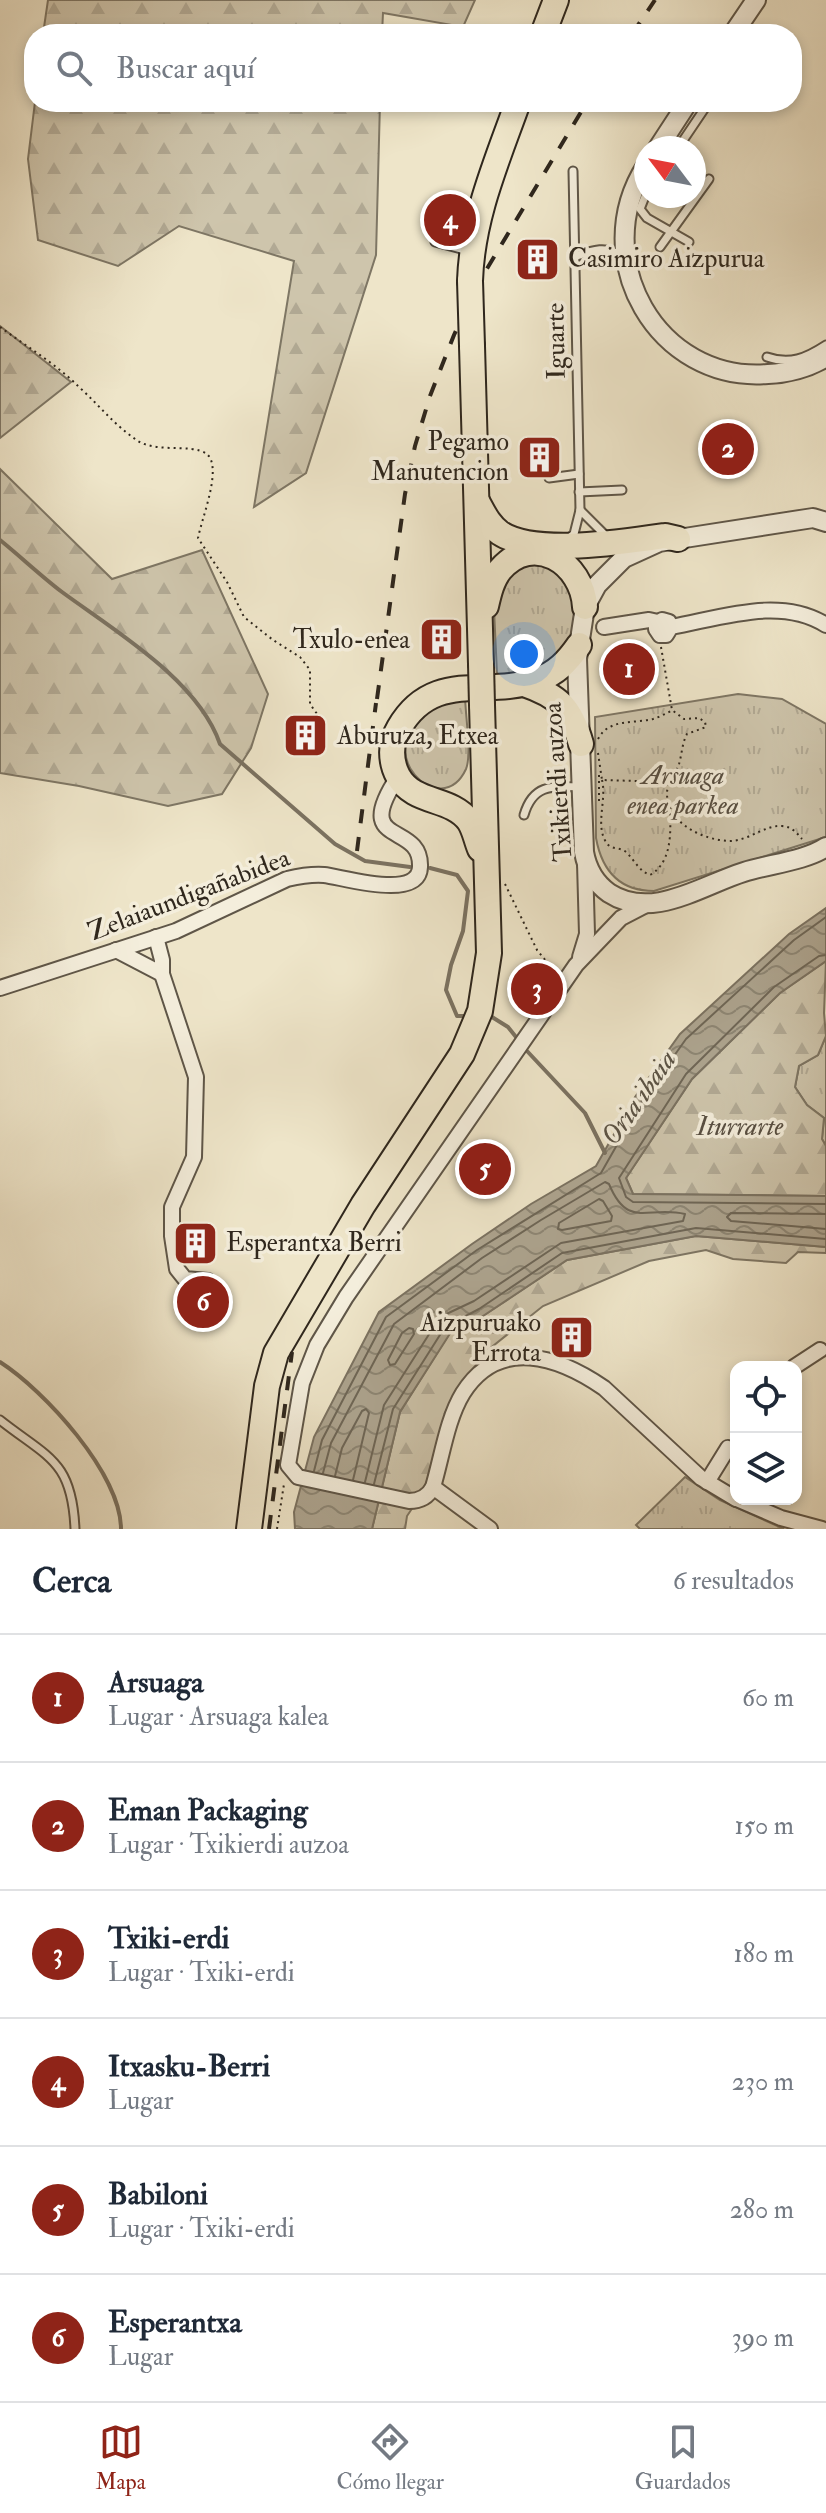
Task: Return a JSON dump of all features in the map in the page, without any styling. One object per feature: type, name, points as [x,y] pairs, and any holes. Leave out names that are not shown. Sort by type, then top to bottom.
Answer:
[{"type":"highway","points":[[547,24],[556,0]]},
{"type":"highway","points":[[249,1529],[267,1386],[276,1353],[363,1205],[462,1054],[484,996],[488,966],[487,862],[471,251],[482,200],[514,112]]},
{"type":"highway","points":[[476,501],[487,520],[503,535],[518,540],[562,544],[613,543],[665,536],[678,539]]},
{"type":"highway","points":[[480,627],[495,578],[506,564],[530,554],[554,557],[568,565],[582,586],[585,607]]},
{"type":"highway","points":[[487,862],[470,822],[452,807],[414,793],[398,777],[392,751],[396,734],[407,716],[425,700],[458,687],[524,684],[543,679],[560,668],[579,645]]},
{"type":"highway","points":[[524,684],[549,694],[563,705],[592,746]]},
{"type":"highway","points":[[437,801],[458,793],[469,783],[483,743]]},
{"type":"street","points":[[740,24],[756,0]]},
{"type":"street","points":[[665,136],[681,112]]},
{"type":"street","points":[[634,187],[623,230],[625,258],[634,288],[649,318],[666,339],[692,356],[746,375],[787,373],[826,357]]},
{"type":"street","name":"Txikierdi auzoa","points":[[822,516],[678,539],[647,546],[624,558],[605,575],[585,607],[577,659],[592,746],[583,787],[584,852],[590,872],[604,889],[621,899],[649,903],[676,898],[740,873],[811,856],[826,847]]},
{"type":"street","points":[[604,627],[649,620],[662,627],[777,609],[801,613],[826,625]]},
{"type":"street","name":"Zelaiaundigañabidea","points":[[0,988],[176,931],[287,879],[306,874],[395,886],[411,882],[419,873],[417,852],[410,843],[386,828],[380,819],[381,806],[398,777]]},
{"type":"street","points":[[576,965],[587,934],[584,852]]},
{"type":"street","points":[[649,903],[621,918],[576,965],[346,1297],[317,1345],[302,1383],[288,1459],[294,1474],[305,1479],[409,1501],[423,1498],[433,1487],[462,1395],[476,1375],[497,1361],[517,1357],[542,1358],[586,1376],[604,1388],[707,1482],[730,1495]]},
{"type":"street","points":[[156,937],[162,974],[196,1077],[194,1157],[172,1207],[177,1269],[185,1279],[208,1281]]},
{"type":"street","points":[[116,950],[162,974]]},
{"type":"street","points":[[802,1362],[820,1350]]},
{"type":"street","points":[[707,1482],[730,1449]]},
{"type":"street","points":[[433,1487],[490,1529]]},
{"type":"street","points":[[750,1505],[781,1518],[822,1529]]},
{"type":"lane","points":[[685,136],[702,112]]},
{"type":"lane","points":[[674,136],[671,127],[692,126]]},
{"type":"lane","name":"Iguarte","points":[[573,171],[580,510]]},
{"type":"lane","points":[[660,247],[709,179]]},
{"type":"lane","points":[[640,208],[647,218],[689,242]]},
{"type":"lane","points":[[435,242],[471,251]]},
{"type":"lane","points":[[574,257],[597,248],[614,250],[625,258]]},
{"type":"lane","points":[[767,357],[783,362],[806,357],[826,345]]},
{"type":"lane","points":[[549,478],[579,474]]},
{"type":"lane","points":[[579,492],[622,490]]},
{"type":"lane","points":[[580,510],[613,543]]},
{"type":"lane","points":[[562,544],[574,534],[580,510]]},
{"type":"lane","points":[[524,815],[535,792],[548,788],[583,787]]},
{"type":"lane","points":[[0,1420],[54,1460],[65,1476],[72,1498],[75,1529]]},
{"type":"path","points":[[0,327],[79,386],[119,428],[146,446],[162,449],[194,447],[206,451],[212,460],[213,479],[198,538],[227,582],[244,617],[300,657],[310,670],[310,704],[322,721]]},
{"type":"path","points":[[662,627],[672,710],[684,719],[699,718],[706,727],[687,734],[667,792],[669,844],[665,859],[658,870],[650,875],[644,873],[627,852],[610,847],[605,841],[602,832],[605,791],[592,746],[602,733],[619,723],[656,718],[672,710]]},
{"type":"path","points":[[602,780],[670,782]]},
{"type":"path","points":[[670,809],[674,818],[705,836],[729,841],[748,839],[781,826],[793,829],[803,841]]},
{"type":"path","points":[[487,862],[507,886],[537,950],[565,981]]},
{"type":"path","points":[[277,1529],[288,1459]]},
{"type":"green space","points":[[48,0],[475,0],[464,24],[446,24],[383,13],[382,24],[44,24]]},
{"type":"green space","points":[[34,112],[380,112],[376,255],[306,473],[254,507],[294,261],[179,226],[118,266],[38,240],[28,159]]},
{"type":"green space","points":[[0,326],[71,382],[0,438]]},
{"type":"green space","points":[[0,469],[112,579],[202,550],[268,694],[251,748],[222,794],[168,806],[79,786],[0,773]]},
{"type":"green space","points":[[521,564],[554,564],[568,578],[577,600],[575,626],[565,649],[547,667],[531,673],[497,674],[494,609],[500,586]]},
{"type":"green space","name":"Arsuaga enea parkea","points":[[738,694],[782,699],[826,724],[826,837],[654,891],[622,883],[608,869],[596,838],[595,717]]},
{"type":"green space","points":[[465,695],[466,769],[455,784],[441,788],[427,785],[415,775],[407,761],[406,744],[412,725],[430,708]]},
{"type":"green space","name":"Iturrarte","points":[[826,961],[826,1036],[818,1055],[799,1066],[795,1087],[807,1105],[824,1118],[822,1139],[826,1146],[826,1196],[633,1194],[626,1178],[692,1079],[780,993]]},
{"type":"green space","points":[[826,1036],[826,1146],[822,1139],[824,1118],[807,1105],[795,1087],[799,1066],[818,1055]]},
{"type":"green space","points":[[696,1236],[826,1247],[826,1253],[798,1252],[786,1263],[733,1259],[706,1250],[649,1261],[543,1306],[488,1350],[456,1390],[446,1411],[425,1489],[407,1516],[405,1529],[372,1529],[400,1412],[451,1331],[483,1316],[567,1260]]},
{"type":"green space","points":[[685,1477],[720,1500],[784,1529],[640,1529],[636,1525]]},
{"type":"water","name":"Oria ibaia","points":[[826,908],[826,961],[780,993],[692,1079],[626,1178],[633,1194],[826,1196],[826,1247],[696,1236],[567,1260],[483,1316],[451,1332],[400,1412],[372,1529],[295,1529],[294,1512],[314,1437],[379,1312],[531,1204],[596,1166],[635,1097],[680,1034],[789,934]]},
{"type":"waterway","points":[[0,540],[54,586],[129,640],[174,678],[209,721],[220,744],[335,844],[365,861],[410,867]]},
{"type":"waterway","points":[[430,868],[457,875],[468,891],[463,931],[446,990],[457,1016],[467,1016]]},
{"type":"waterway","points":[[492,1017],[508,1027],[516,1037]]},
{"type":"waterway","name":"Oria ibaia","points":[[527,1051],[585,1113],[605,1153]]},
{"type":"waterway","points":[[0,1362],[37,1392],[77,1435],[108,1484],[118,1507],[121,1529]]},
{"type":"railway","points":[[639,24],[655,0]]},
{"type":"railway","points":[[377,699],[405,494],[430,396],[476,287],[581,112]]},
{"type":"railway","points":[[357,851],[376,703]]},
{"type":"railway","points":[[269,1529],[292,1352]]},
{"type":"place","name":"Itxasku-Berri","points":[[450,220]]},
{"type":"place","name":"Casimiro Aizpurua","points":[[537,259]]},
{"type":"place","name":"Eman Packaging","points":[[728,449]]},
{"type":"place","name":"Pegamo Manutencion","points":[[540,457]]},
{"type":"place","name":"Txulo-enea","points":[[441,640]]},
{"type":"place","name":"Arsuaga","points":[[629,669]]},
{"type":"place","name":"Aburuza, Etxea","points":[[306,736]]},
{"type":"place","name":"Txiki-erdi","points":[[537,989]]},
{"type":"place","name":"Babiloni","points":[[485,1169]]},
{"type":"place","name":"Esperantxa Berri","points":[[195,1243]]},
{"type":"place","name":"Esperantxa","points":[[203,1302]]},
{"type":"place","name":"Aizpuruako Errota","points":[[572,1338]]}]
